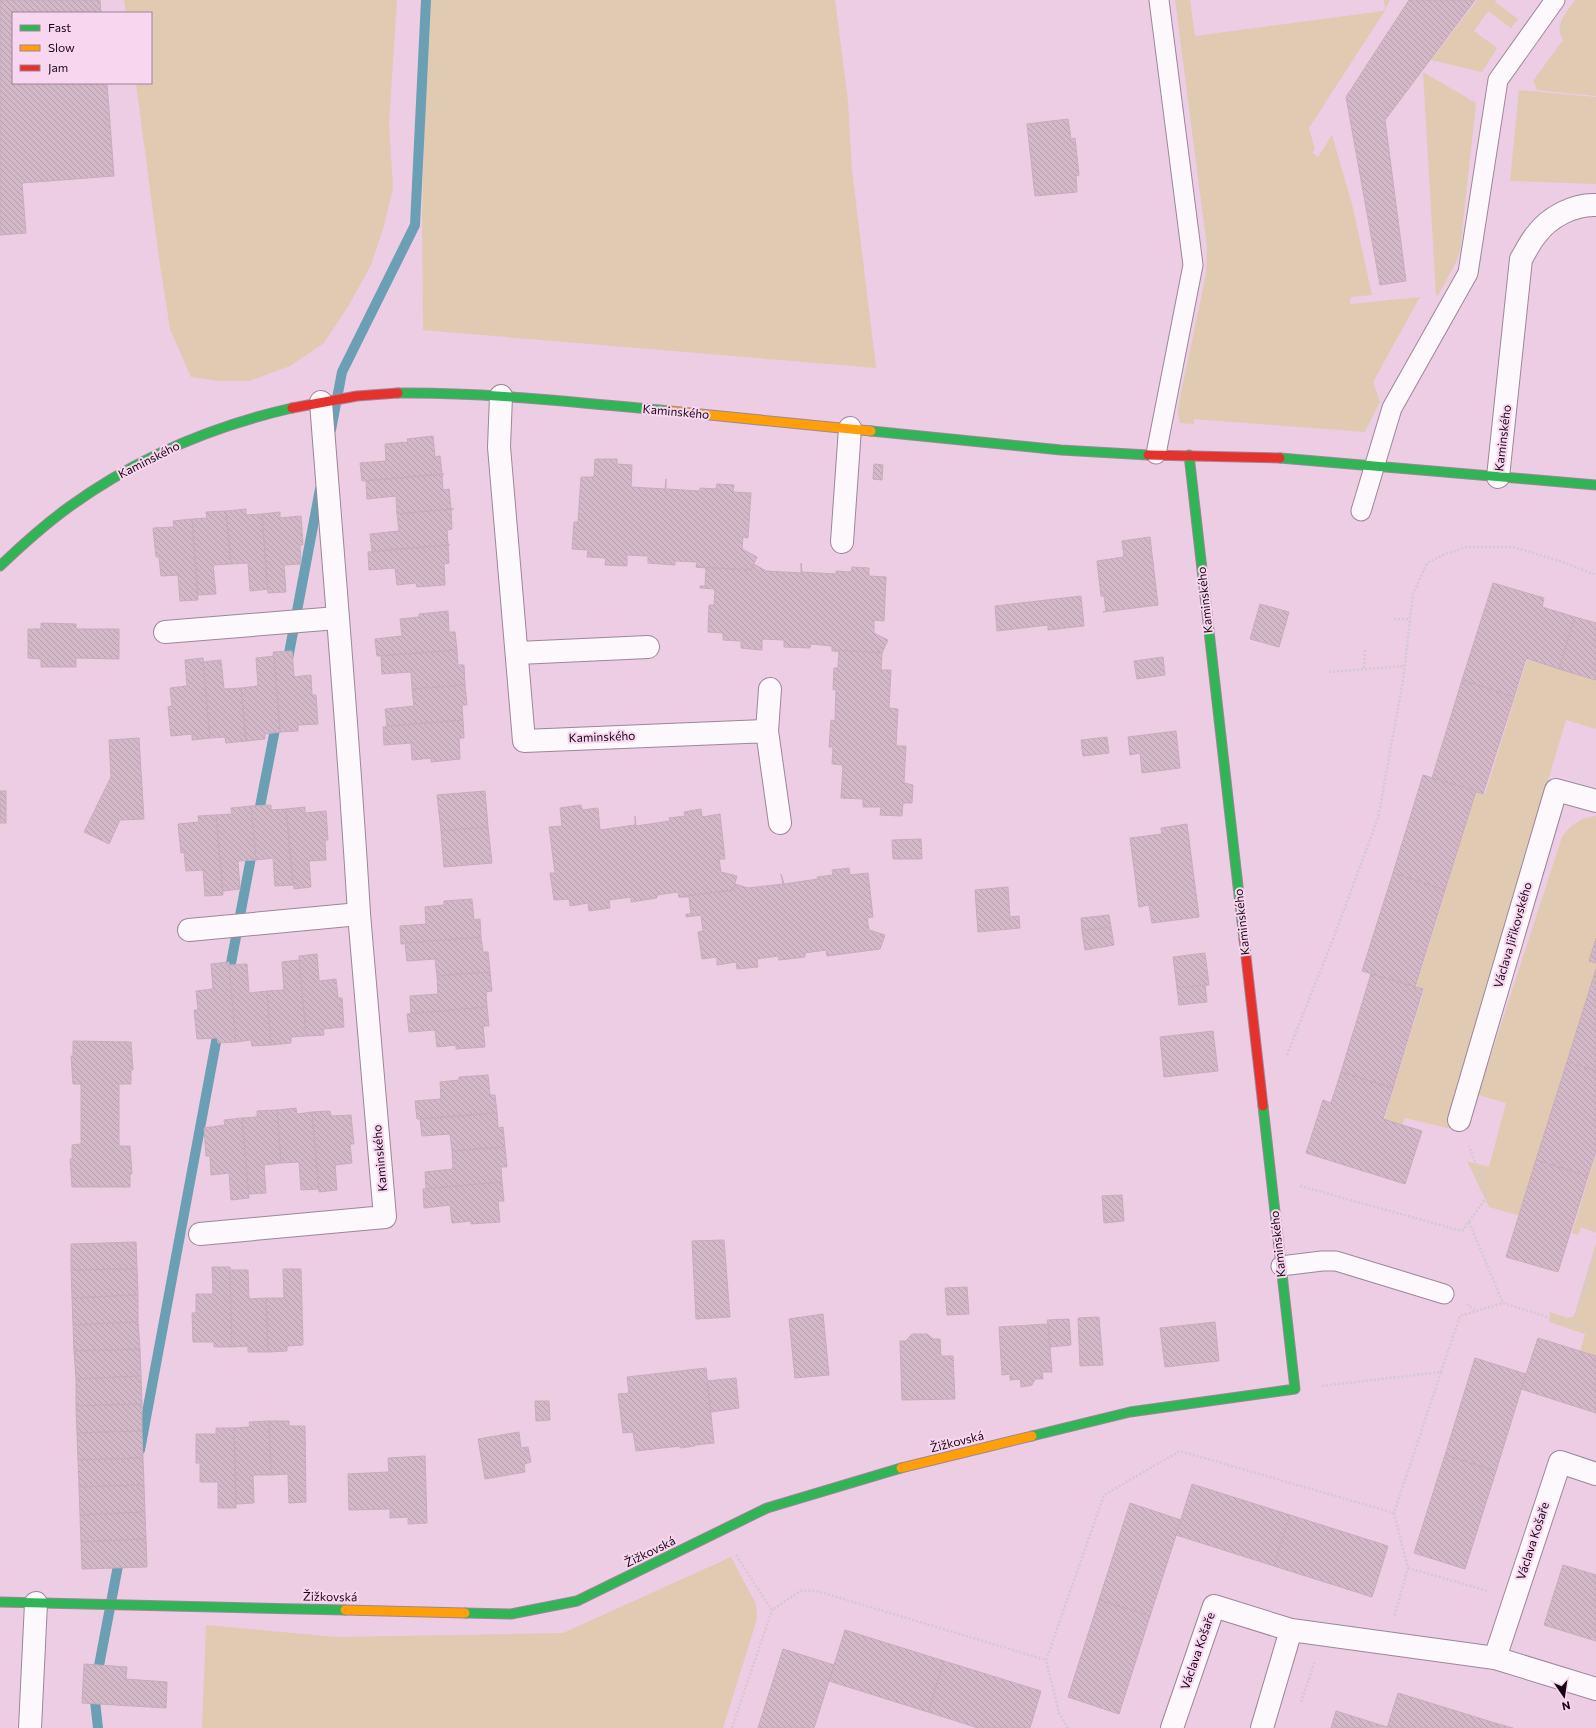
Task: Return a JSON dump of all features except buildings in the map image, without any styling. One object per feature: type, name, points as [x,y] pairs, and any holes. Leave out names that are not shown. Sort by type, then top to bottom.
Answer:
[{"type":"street","name":"Kaminského","points":[[0,566],[49,522],[83,497],[124,472],[165,450],[210,432],[254,418],[321,402],[380,395],[428,394],[501,396],[850,428],[1060,450],[1104,453],[1264,457],[1498,477],[1521,260],[1536,234],[1555,217],[1584,204],[1596,205]]},
{"type":"street","name":"Kaminského","points":[[501,396],[499,447],[518,653],[524,741],[767,731]]},
{"type":"street","name":"Kaminského","points":[[200,1234],[385,1217],[359,914],[350,763],[337,618],[321,402]]},
{"type":"street","points":[[842,542],[850,428]]},
{"type":"street","name":"Kaminského","points":[[1189,455],[1295,1389]]},
{"type":"street","points":[[1498,477],[1596,485]]},
{"type":"street","points":[[165,632],[337,618]]},
{"type":"street","points":[[518,653],[648,647]]},
{"type":"street","points":[[770,690],[767,731],[780,822]]},
{"type":"street","name":"Václava Jiřikovského","points":[[1459,1120],[1556,790],[1596,801]]},
{"type":"street","points":[[190,930],[359,914]]},
{"type":"street","name":"Žižkovská","points":[[0,1602],[511,1614],[577,1601],[767,1508],[910,1466],[1130,1412],[1295,1389]]},
{"type":"street","name":"Václava Košaře","points":[[1495,1658],[1560,1462],[1596,1474]]},
{"type":"street","points":[[30,1728],[36,1603]]},
{"type":"street","name":"Václava Košaře","points":[[1172,1728],[1214,1606],[1291,1630],[1495,1658],[1596,1689]]},
{"type":"street","points":[[1262,1728],[1291,1630]]},
{"type":"lane","points":[[1156,454],[1193,265],[1159,0]]},
{"type":"lane","points":[[1361,511],[1392,408],[1468,273],[1498,80],[1555,0]]},
{"type":"lane","points":[[1281,1266],[1322,1261],[1336,1261],[1444,1294]]},
{"type":"path","points":[[1284,1062],[1335,934],[1378,818],[1405,666],[1412,594],[1427,563],[1444,554],[1467,547],[1513,547],[1562,562],[1596,575]]},
{"type":"path","points":[[1394,619],[1410,619]]},
{"type":"path","points":[[1364,668],[1366,650]]},
{"type":"path","points":[[1329,672],[1364,668],[1405,666]]},
{"type":"path","points":[[1271,1178],[1462,1231],[1488,1195],[1459,1120]]},
{"type":"path","points":[[1468,1222],[1504,1303]]},
{"type":"path","points":[[1573,1325],[1596,1252]]},
{"type":"path","points":[[1388,1643],[1408,1568],[1394,1513],[1460,1316],[1504,1303],[1596,1331]]},
{"type":"path","points":[[1295,1389],[1441,1372]]},
{"type":"path","points":[[1068,1728],[1059,1713],[1046,1660],[1104,1495],[1180,1451],[1394,1513]]},
{"type":"path","points":[[721,1530],[772,1610]]},
{"type":"path","points":[[1408,1568],[1514,1598]]},
{"type":"path","points":[[732,1728],[772,1610],[800,1592],[817,1592],[1046,1660]]},
{"type":"path","points":[[1300,1706],[1324,1634]]},
{"type":"shaded area","points":[[124,0],[397,0],[389,124],[393,188],[384,226],[371,265],[349,305],[324,343],[290,366],[249,381],[219,381],[191,377],[170,329],[136,84],[152,84],[152,12],[126,12]]},
{"type":"shaded area","points":[[428,0],[835,0],[848,101],[852,170],[876,368],[423,330],[422,211]]},
{"type":"shaded area","points":[[1175,0],[1190,0],[1195,36],[1383,11],[1385,9],[1384,0],[1390,0],[1384,12],[1309,128],[1315,150],[1312,153],[1318,157],[1332,135],[1352,204],[1372,295],[1351,297],[1350,304],[1420,297],[1373,382],[1380,402],[1365,432],[1194,419],[1194,424],[1180,423],[1178,414],[1179,403],[1206,274],[1207,247]]},
{"type":"shaded area","points":[[1477,0],[1496,0],[1495,2],[1518,19],[1511,28],[1488,11],[1474,31],[1497,48],[1482,72],[1431,60]]},
{"type":"shaded area","points":[[1575,0],[1596,0],[1596,96],[1537,90],[1533,81],[1563,40],[1560,34],[1560,24]]},
{"type":"shaded area","points":[[1423,72],[1476,103],[1460,251],[1456,262],[1438,296],[1436,295]]},
{"type":"shaded area","points":[[1519,90],[1596,97],[1596,184],[1510,181]]},
{"type":"shaded area","points":[[1527,659],[1596,680],[1596,729],[1566,720],[1447,1119],[1451,1129],[1405,1118],[1402,1125],[1384,1120],[1424,990],[1416,987],[1476,792],[1485,794]]},
{"type":"shaded area","points":[[1596,816],[1596,969],[1520,1216],[1489,1207],[1467,1161],[1489,1167],[1506,1103],[1478,1095],[1562,837],[1576,822],[1585,818]]},
{"type":"shaded area","points":[[1596,1154],[1596,1233],[1581,1227],[1578,1235],[1572,1233]]},
{"type":"shaded area","points":[[1596,1243],[1596,1357],[1580,1352],[1585,1334],[1549,1322],[1550,1312],[1568,1318],[1574,1316]]},
{"type":"shaded area","points":[[731,1557],[756,1604],[757,1619],[723,1728],[202,1728],[206,1625],[337,1637],[563,1633]]},
{"type":"waterway","points":[[331,430],[342,372],[415,225],[426,0]]},
{"type":"waterway","points":[[287,664],[320,489]]},
{"type":"waterway","points":[[258,817],[277,719]]},
{"type":"waterway","points":[[228,979],[253,847]]},
{"type":"waterway","points":[[140,1450],[219,1026]]},
{"type":"waterway","points":[[98,1728],[94,1692],[120,1555]]},
{"type":"traffic: fast","points":[[398,393],[500,396],[670,411]]},
{"type":"traffic: fast","points":[[0,566],[33,535],[69,507],[94,490],[148,459],[176,446],[233,424],[292,408]]},
{"type":"traffic: fast","points":[[871,431],[1061,450],[1148,455]]},
{"type":"traffic: fast","points":[[1189,455],[1244,939]]},
{"type":"traffic: fast","points":[[1280,458],[1596,485]]},
{"type":"traffic: fast","points":[[1032,1436],[1130,1412],[1295,1389],[1263,1106]]},
{"type":"traffic: fast","points":[[465,1613],[511,1614],[577,1601],[767,1508],[901,1468]]},
{"type":"traffic: fast","points":[[0,1602],[345,1610]]},
{"type":"traffic: slow","points":[[670,411],[871,431]]},
{"type":"traffic: slow","points":[[901,1468],[1032,1436]]},
{"type":"traffic: slow","points":[[345,1610],[465,1613]]},
{"type":"traffic: jam","points":[[292,408],[357,396],[398,393]]},
{"type":"traffic: jam","points":[[1148,455],[1280,458]]},
{"type":"traffic: jam","points":[[1244,939],[1263,1106]]}]
